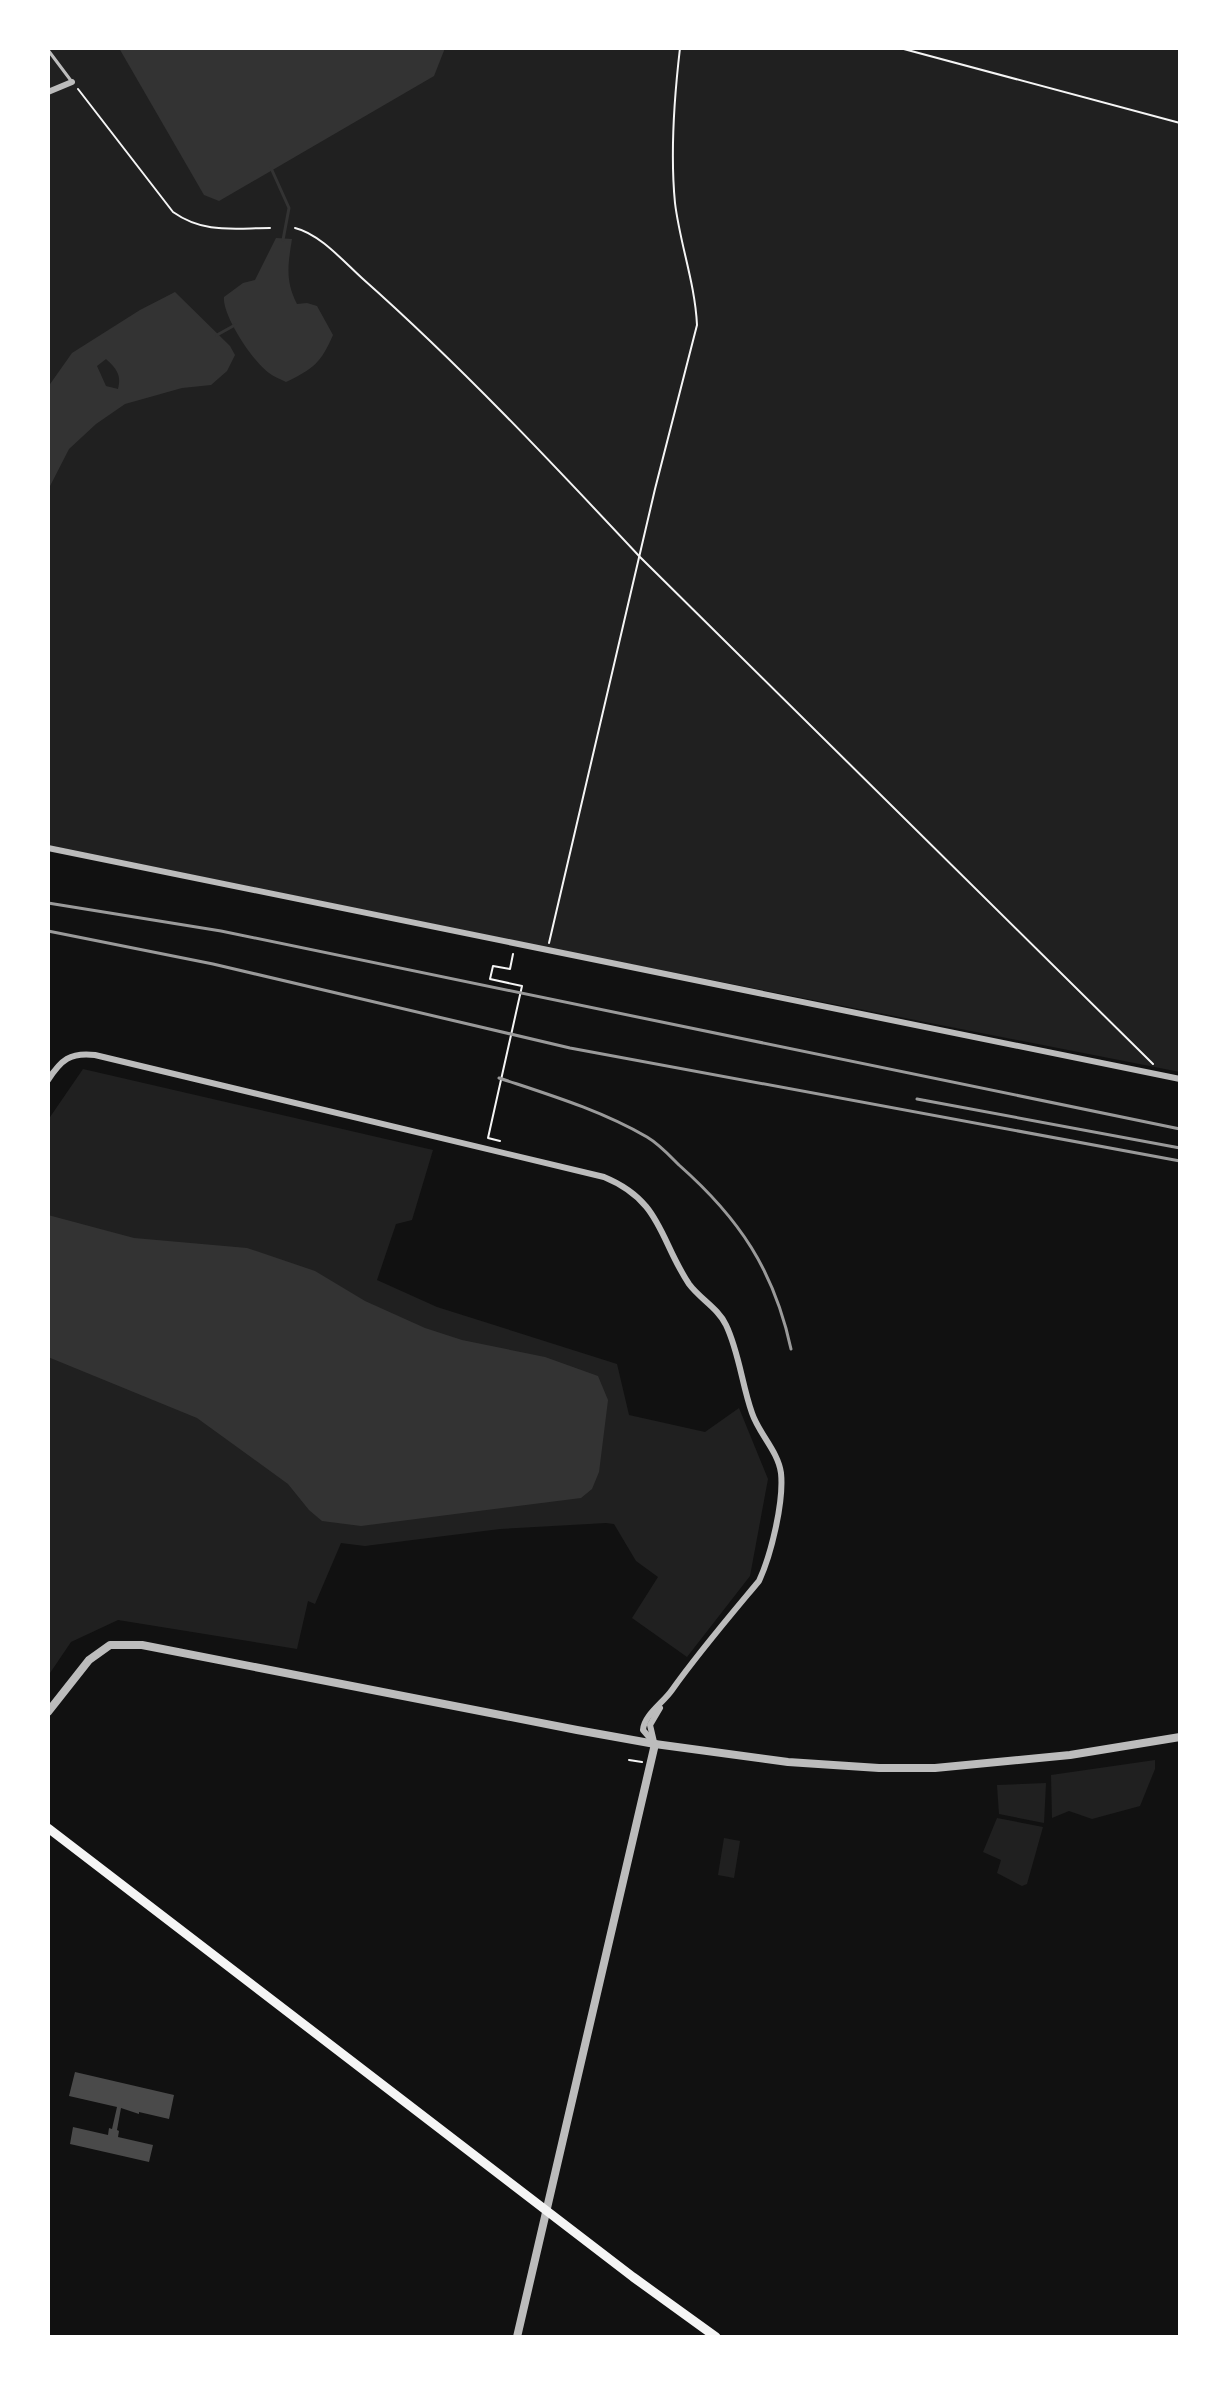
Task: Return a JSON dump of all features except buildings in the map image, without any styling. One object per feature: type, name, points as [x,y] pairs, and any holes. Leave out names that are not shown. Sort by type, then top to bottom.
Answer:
[{"type":"main road","points":[[48,1828],[716,2337]]},
{"type":"street","points":[[48,92],[72,82]]},
{"type":"street","points":[[48,848],[1180,1079]]},
{"type":"street","points":[[48,1080],[68,1056],[95,1055],[604,1177],[634,1193],[658,1222],[688,1282],[725,1322],[752,1416],[781,1468],[782,1484],[765,1567],[759,1581],[686,1668],[643,1726],[647,1737],[655,1744]]},
{"type":"street","points":[[48,1712],[89,1660],[110,1645],[142,1645],[655,1744],[788,1762],[935,1768],[1070,1755],[1180,1737]]},
{"type":"street","points":[[517,2337],[655,1744]]},
{"type":"lane","points":[[48,50],[72,82]]},
{"type":"path","points":[[548,948],[655,489],[697,325],[696,300],[675,204],[673,150],[680,48]]},
{"type":"path","points":[[900,48],[1180,123]]},
{"type":"path","points":[[72,82],[173,212],[187,222],[204,228],[270,228]]},
{"type":"path","points":[[295,228],[324,245],[380,295],[1165,1076]]},
{"type":"path","points":[[500,1141],[488,1138],[522,986],[490,979],[493,966],[510,969],[513,954]]},
{"type":"path","points":[[629,1760],[643,1762]]},
{"type":"shaded area","points":[[48,48],[1180,48],[1180,1072],[589,956],[48,845]]},
{"type":"shaded area","points":[[119,48],[445,48],[434,76],[219,201],[204,195]]},
{"type":"shaded area","points":[[276,238],[292,239],[289,280],[297,304],[317,306],[333,335],[315,364],[286,382],[269,373],[247,349],[228,315],[224,297],[243,283],[255,280]]},
{"type":"shaded area","points":[[175,292],[230,346],[235,355],[227,371],[211,385],[182,388],[125,404],[96,424],[69,449],[48,490],[48,387],[72,353]],"holes":[[[106,359],[119,376],[118,389],[106,386],[97,366]]]},
{"type":"shaded area","points":[[83,1069],[433,1150],[412,1220],[396,1224],[377,1280],[437,1307],[617,1364],[629,1415],[705,1432],[739,1408],[768,1479],[750,1576],[687,1657],[632,1618],[658,1577],[636,1561],[614,1524],[606,1523],[500,1529],[365,1546],[341,1543],[315,1604],[308,1601],[297,1649],[118,1620],[71,1642],[48,1676],[48,1120]]},
{"type":"shaded area","points":[[48,1215],[134,1238],[247,1248],[315,1271],[365,1301],[425,1328],[462,1340],[545,1357],[598,1376],[608,1400],[599,1472],[592,1489],[581,1498],[361,1526],[322,1521],[288,1484],[197,1418],[48,1357]]},
{"type":"shaded area","points":[[1155,1760],[1155,1769],[1140,1806],[1092,1819],[1069,1811],[1052,1818],[1051,1775]]},
{"type":"shaded area","points":[[1046,1783],[1044,1823],[999,1814],[997,1785]]},
{"type":"shaded area","points":[[997,1818],[1043,1827],[1027,1884],[1022,1886],[997,1873],[1001,1860],[983,1852]]},
{"type":"shaded area","points":[[724,1838],[740,1841],[734,1878],[718,1875]]},
{"type":"waterway","points":[[271,168],[289,208],[283,240]]},
{"type":"waterway","points":[[217,335],[235,325]]},
{"type":"railway","points":[[48,903],[221,931],[1180,1129]]},
{"type":"railway","points":[[48,931],[213,964],[570,1048],[1180,1161]]},
{"type":"railway","points":[[499,1078],[611,1119],[647,1137],[664,1150],[719,1205],[751,1247],[775,1294],[791,1349]]},
{"type":"railway","points":[[917,1099],[1180,1148]]}]
